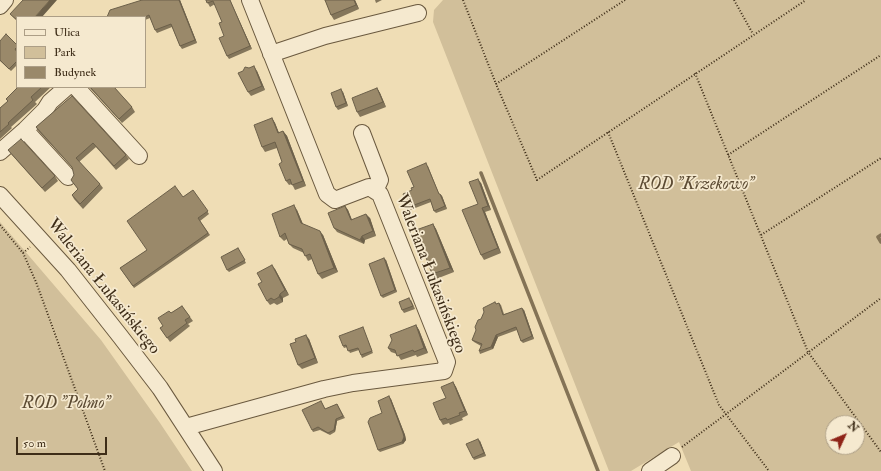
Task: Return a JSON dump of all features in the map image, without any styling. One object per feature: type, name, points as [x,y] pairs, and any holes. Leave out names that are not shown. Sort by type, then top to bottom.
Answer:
[{"type":"street","points":[[0,6],[5,0]]},
{"type":"street","name":"Waleriana Łukasińskiego","points":[[186,427],[298,395],[339,386],[444,371],[447,362],[380,194],[370,187],[335,200],[327,194],[250,0]]},
{"type":"street","points":[[271,54],[325,36],[418,13]]},
{"type":"street","points":[[0,152],[25,130],[45,110],[50,102],[66,88]]},
{"type":"street","points":[[77,88],[139,156]]},
{"type":"street","points":[[25,130],[68,177]]},
{"type":"street","points":[[362,133],[380,180],[375,190]]},
{"type":"street","name":"Waleriana Łukasińskiego","points":[[0,196],[47,246],[85,291],[146,370],[186,427],[214,471]]},
{"type":"street","points":[[650,471],[672,456]]},
{"type":"path","points":[[463,0],[536,180],[806,0]]},
{"type":"path","points":[[496,84],[625,0]]},
{"type":"path","points":[[734,0],[754,34]]},
{"type":"path","points":[[728,155],[881,55]]},
{"type":"path","points":[[695,73],[808,352],[881,452]]},
{"type":"path","points":[[608,132],[719,405],[768,471]]},
{"type":"path","points":[[760,235],[881,158]]},
{"type":"path","points":[[0,225],[23,253],[36,282],[105,471]]},
{"type":"path","points":[[672,456],[725,413],[881,298]]},
{"type":"green space","name":"ROD \"Krzekowo\"","points":[[443,0],[881,0],[881,471],[691,471],[679,442],[631,471],[609,471],[433,22],[434,10]]},
{"type":"green space","name":"ROD \"Polmo\"","points":[[0,222],[101,340],[192,471],[0,471]]},
{"type":"building","points":[[23,0],[50,0],[36,16],[16,16],[16,19],[10,14]]},
{"type":"building","points":[[142,0],[179,0],[195,40],[180,46],[171,24],[155,30],[149,15],[146,16],[107,16],[110,10]]},
{"type":"building","points":[[206,0],[230,0],[250,46],[227,56],[219,38],[224,36],[219,23],[222,22],[213,1],[207,3]]},
{"type":"building","points":[[325,0],[354,0],[356,5],[331,15]]},
{"type":"building","points":[[6,34],[16,44],[16,62],[9,69],[0,60],[0,41]]},
{"type":"building","points":[[254,66],[262,86],[248,92],[238,73],[243,71],[245,67],[249,68]]},
{"type":"building","points":[[17,88],[41,88],[31,97],[33,100],[0,132],[0,108],[8,101],[6,99]]},
{"type":"building","points":[[91,88],[115,88],[132,107],[119,119]]},
{"type":"building","points":[[377,88],[383,102],[357,112],[352,98]]},
{"type":"building","points":[[341,89],[346,103],[336,107],[331,93]]},
{"type":"building","points":[[72,96],[126,155],[114,166],[93,143],[76,158],[100,184],[80,204],[72,195],[78,189],[71,180],[74,175],[72,167],[36,127]]},
{"type":"building","points":[[272,118],[278,133],[283,131],[303,181],[292,185],[290,179],[286,181],[279,164],[282,162],[275,142],[262,147],[254,125]]},
{"type":"building","points":[[21,139],[55,176],[42,188],[8,150]]},
{"type":"building","points":[[426,163],[445,206],[434,211],[430,199],[409,207],[403,194],[412,190],[411,188],[414,187],[407,171]]},
{"type":"building","points":[[478,179],[488,206],[482,208],[498,248],[481,255],[462,210],[478,204],[469,182]]},
{"type":"building","points":[[175,186],[183,197],[193,190],[208,211],[198,218],[208,233],[133,286],[120,268],[147,250],[127,221]]},
{"type":"building","points":[[294,205],[301,223],[320,231],[334,268],[318,274],[310,254],[305,256],[302,249],[289,244],[285,233],[280,237],[272,214]]},
{"type":"building","points":[[345,206],[351,220],[366,214],[373,231],[362,236],[360,240],[334,228],[328,213]]},
{"type":"building","points":[[433,224],[450,268],[432,274],[416,230]]},
{"type":"building","points":[[238,248],[245,260],[227,270],[221,257]]},
{"type":"building","points":[[384,258],[395,290],[381,296],[369,264]]},
{"type":"building","points":[[272,265],[285,290],[279,297],[274,300],[271,298],[267,301],[258,284],[262,282],[257,273]]},
{"type":"building","points":[[409,298],[413,306],[402,310],[399,302]]},
{"type":"building","points":[[495,302],[496,304],[499,303],[503,315],[522,308],[532,336],[521,341],[516,327],[496,335],[491,347],[479,351],[482,344],[472,340],[476,330],[475,327],[484,312],[483,308]]},
{"type":"building","points":[[182,306],[190,317],[185,320],[187,323],[167,338],[160,328],[163,326],[158,318],[169,311],[171,313]]},
{"type":"building","points":[[416,325],[424,348],[414,352],[413,350],[397,356],[395,350],[388,348],[392,340],[390,335]]},
{"type":"building","points":[[363,327],[372,351],[361,355],[358,348],[348,351],[346,345],[343,346],[339,336]]},
{"type":"building","points":[[306,335],[315,358],[298,365],[290,344],[296,342],[295,339]]},
{"type":"building","points":[[453,382],[465,411],[459,413],[460,415],[447,420],[446,418],[440,420],[433,403],[446,398],[441,387]]},
{"type":"building","points":[[389,396],[404,437],[402,442],[378,450],[368,422],[370,418],[382,413],[378,401]]},
{"type":"building","points":[[321,401],[325,409],[337,404],[343,416],[336,419],[334,430],[328,433],[318,427],[312,430],[302,410]]},
{"type":"building","points":[[478,439],[484,453],[473,458],[466,444]]},
{"type":"waterway","points":[[481,173],[598,471]]},
{"type":"waterway","points":[[881,235],[878,237],[881,242]]}]
